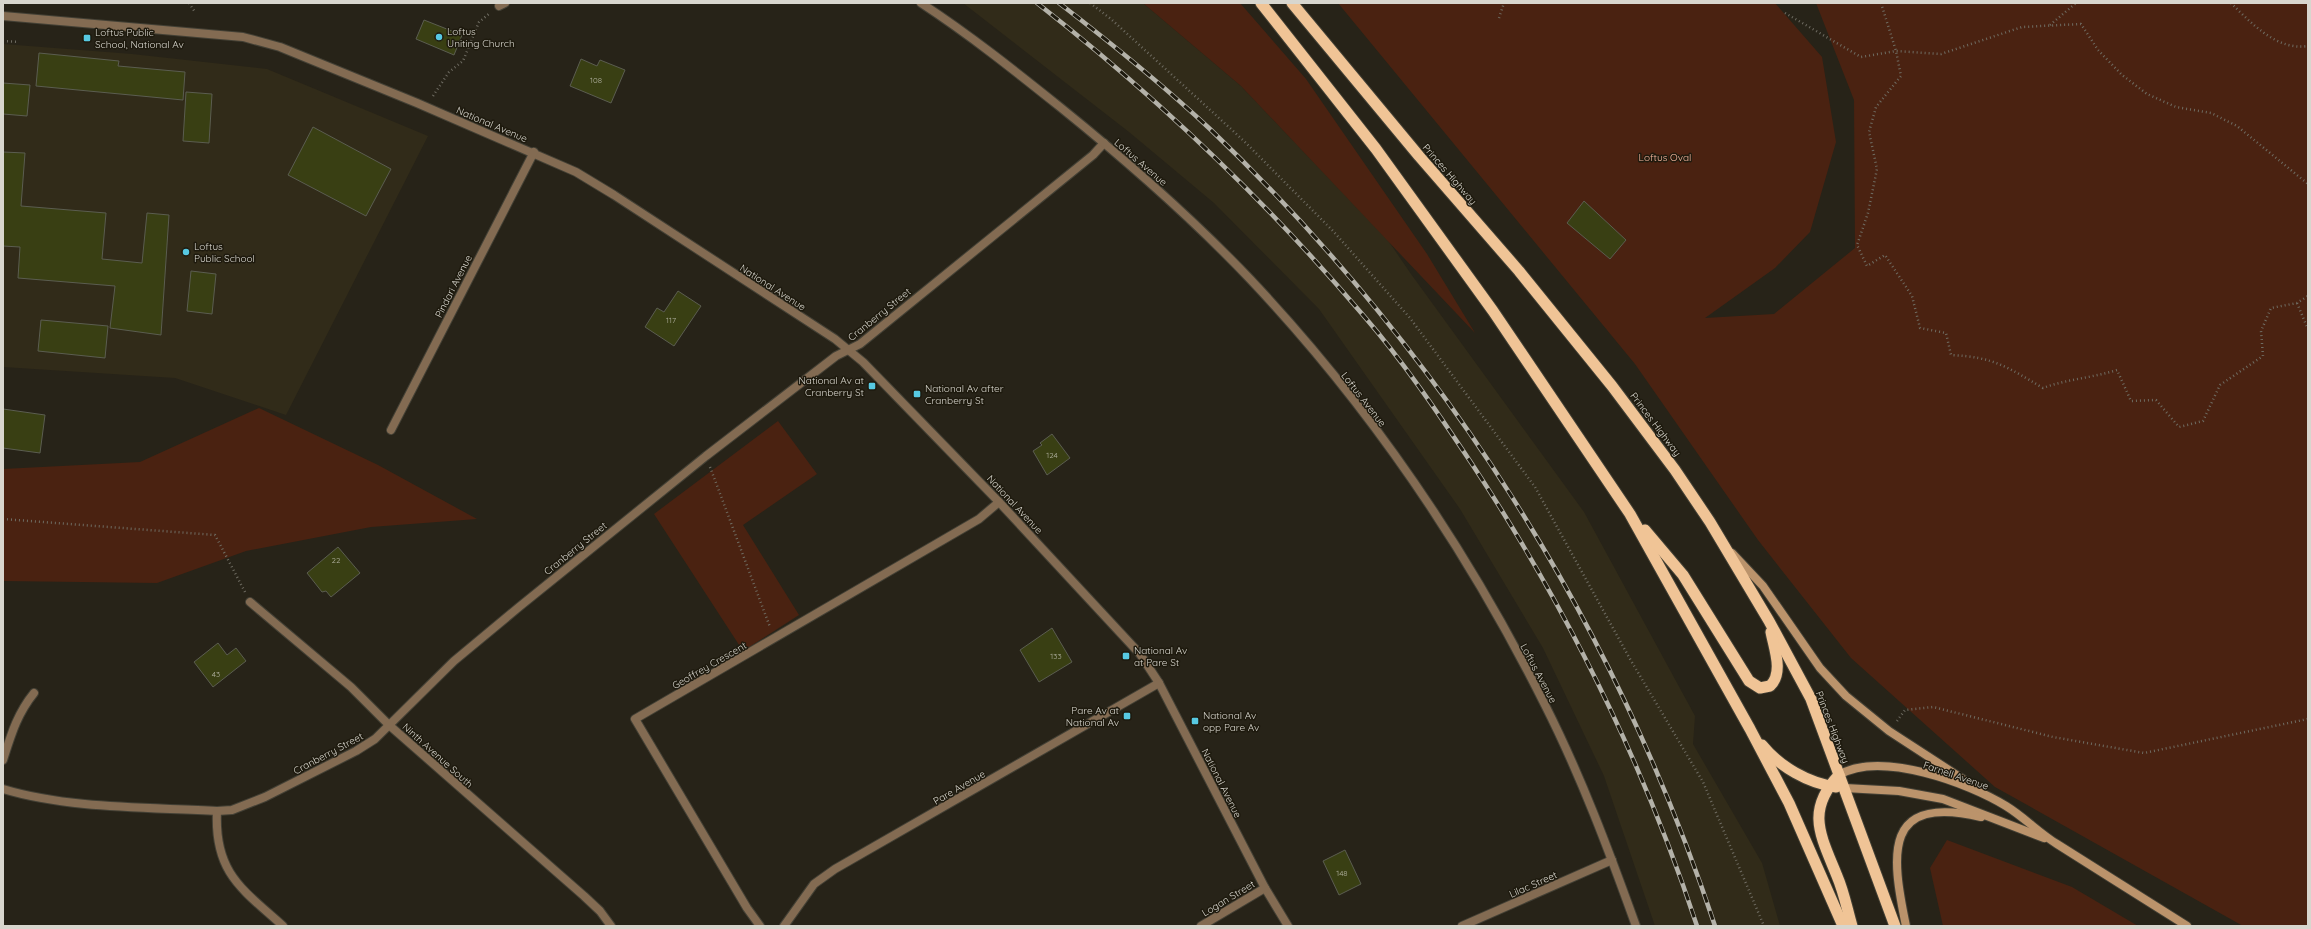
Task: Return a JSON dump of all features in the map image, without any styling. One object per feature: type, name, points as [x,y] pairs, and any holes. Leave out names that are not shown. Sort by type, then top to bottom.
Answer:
[{"type":"highway","points":[[1261,3],[1376,149],[1497,318],[1630,514],[1750,729],[1789,803],[1843,926]]},
{"type":"highway","name":"Princes Highway","points":[[1292,3],[1419,156],[1519,270],[1612,386],[1676,470],[1726,546],[1811,699],[1895,926]]},
{"type":"highway","points":[[1630,514],[1683,574],[1749,681],[1760,688],[1770,686],[1775,681],[1778,673],[1769,622]]},
{"type":"highway","points":[[1750,729],[1772,756],[1784,765],[1810,780],[1830,786],[1845,788]]},
{"type":"highway","points":[[1839,775],[1830,786],[1821,802],[1818,819],[1852,926]]},
{"type":"main road","points":[[1726,546],[1763,586],[1803,645],[1829,678],[1859,708],[1889,731],[1993,799]]},
{"type":"main road","name":"Farnell Avenue","points":[[1839,775],[1847,770],[1864,766],[1895,768],[1942,779],[1993,799],[2017,814],[2054,842],[2187,926]]},
{"type":"main road","name":"Farnell Avenue","points":[[1845,788],[1899,791],[1928,796],[1961,805],[2054,842]]},
{"type":"main road","points":[[1906,926],[1897,875],[1896,857],[1899,838],[1908,823],[1918,816],[1933,812],[1965,814],[2004,822]]},
{"type":"street","name":"Loftus Avenue","points":[[921,3],[1011,68],[1104,143],[1178,208],[1250,279],[1304,339],[1415,482],[1477,581],[1518,653],[1577,775],[1612,860],[1636,926]]},
{"type":"street","name":"National Avenue","points":[[3,16],[243,37],[280,47],[426,106],[534,152],[576,172],[614,195],[849,350],[863,362],[999,502],[1140,654],[1159,683],[1265,888],[1288,926]]},
{"type":"street","name":"Cranberry Street","points":[[3,789],[27,796],[60,801],[217,812],[232,810],[272,793],[356,751],[375,739],[454,661],[706,456],[836,356],[849,350],[1082,164],[1104,143]]},
{"type":"street","name":"Pindari Avenue","points":[[391,430],[534,152]]},
{"type":"street","name":"Geoffrey Crescent","points":[[760,926],[747,908],[635,719],[979,519],[999,502]]},
{"type":"street","name":"Ninth Avenue South","points":[[250,602],[351,687],[389,725],[584,896],[600,911],[611,926]]},
{"type":"street","name":"Pare Avenue","points":[[784,926],[814,884],[835,868],[1159,683]]},
{"type":"street","points":[[3,760],[14,722],[34,694]]},
{"type":"street","points":[[217,812],[216,829],[226,866],[236,884],[283,926]]},
{"type":"street","name":"Lilac Street","points":[[1462,926],[1612,860]]},
{"type":"street","name":"Logan Street","points":[[1201,926],[1265,888]]},
{"type":"path","points":[[189,3],[195,12]]},
{"type":"path","points":[[1090,3],[1111,19],[1244,141],[1333,231],[1410,318],[1487,420],[1535,487],[1630,660],[1703,782],[1764,926]]},
{"type":"path","points":[[1499,18],[1504,3]]},
{"type":"path","points":[[1881,3],[1896,51],[1901,76],[1876,107],[1869,132],[1877,169],[1868,213],[1857,245],[1867,266],[1885,255],[1912,296],[1920,328],[1946,334],[1950,355],[1978,356],[2000,363],[2043,388],[2058,382],[2097,376],[2117,370],[2130,401],[2156,400],[2179,427],[2203,421],[2220,385],[2263,356],[2260,331],[2271,308],[2296,303],[2308,296]]},
{"type":"path","points":[[2049,26],[2076,3]]},
{"type":"path","points":[[2231,3],[2248,20],[2278,42],[2300,47],[2308,46]]},
{"type":"path","points":[[426,106],[450,72],[463,61],[479,22],[502,5]]},
{"type":"path","points":[[1785,13],[1861,57],[1896,51],[1941,54],[2022,27],[2081,24],[2098,50],[2122,75],[2146,94],[2176,107],[2211,113],[2237,126],[2308,184]]},
{"type":"path","points":[[3,41],[19,42]]},
{"type":"path","points":[[2296,303],[2307,327]]},
{"type":"path","points":[[706,456],[774,639]]},
{"type":"path","points":[[3,519],[215,535],[250,602]]},
{"type":"path","points":[[1889,731],[1905,710],[1933,707],[2053,737],[2144,753],[2308,719]]},
{"type":"shaded area","points":[[963,3],[1143,3],[1241,86],[1387,239],[1584,512],[1695,716],[1693,744],[1762,863],[1780,926],[1655,926],[1604,776],[1543,648],[1460,509],[1319,309],[1214,203],[1129,132]]},
{"type":"shaded area","name":"Loftus Public School","points":[[3,44],[132,54],[267,69],[428,136],[286,415],[175,378],[3,367]]},
{"type":"green space","points":[[1143,3],[1240,3],[1306,79],[1427,254],[1475,333],[1241,86]]},
{"type":"green space","name":"Loftus Oval","points":[[1338,3],[1775,3],[1822,57],[1836,142],[1810,232],[1775,268],[1705,318],[1774,314],[1855,248],[1854,100],[1816,3],[2308,3],[2308,926],[2243,926],[1995,787],[1851,658],[1758,540],[1635,364]]},
{"type":"green space","points":[[259,408],[378,465],[477,519],[371,527],[246,551],[157,583],[3,581],[3,469],[140,462]]},
{"type":"green space","points":[[778,421],[817,474],[743,525],[799,615],[743,651],[654,514]]},
{"type":"green space","points":[[1947,840],[2072,887],[2138,926],[1943,926],[1930,868]]},
{"type":"building","name":"Loftus Uniting Church","points":[[424,20],[462,35],[454,55],[416,39]]},
{"type":"building","points":[[39,53],[119,61],[118,66],[185,72],[183,100],[36,86]]},
{"type":"building","points":[[581,59],[597,66],[600,60],[625,70],[611,103],[570,86]]},
{"type":"building","points":[[3,83],[30,85],[27,116],[3,114]]},
{"type":"building","points":[[186,92],[212,94],[209,143],[183,141]]},
{"type":"building","points":[[313,127],[391,169],[366,216],[288,175]]},
{"type":"building","points":[[3,152],[25,153],[21,206],[106,213],[102,259],[142,263],[147,213],[169,215],[161,335],[110,328],[115,286],[18,278],[20,247],[3,246]]},
{"type":"building","points":[[1584,201],[1626,240],[1610,259],[1567,223]]},
{"type":"building","points":[[191,271],[216,274],[212,314],[187,311]]},
{"type":"building","points":[[678,291],[701,306],[674,346],[645,327],[657,308],[664,312]]},
{"type":"building","points":[[41,320],[108,326],[105,358],[38,351]]},
{"type":"building","points":[[3,409],[45,415],[40,453],[3,448]]},
{"type":"building","points":[[1052,434],[1070,458],[1047,475],[1033,451],[1042,445],[1040,443]]},
{"type":"building","points":[[338,547],[360,573],[331,597],[326,591],[322,592],[307,573]]},
{"type":"building","points":[[1052,628],[1072,662],[1039,682],[1020,650]]},
{"type":"building","points":[[218,643],[227,655],[236,648],[246,661],[213,687],[194,662]]},
{"type":"building","points":[[1345,850],[1361,884],[1339,895],[1323,861]]},
{"type":"railway","points":[[1037,3],[1081,38],[1167,112],[1248,190],[1326,272],[1378,333],[1420,388],[1507,518],[1571,630],[1627,746],[1676,865],[1697,926]]},
{"type":"railway","points":[[1059,3],[1136,64],[1192,112],[1294,214],[1373,304],[1445,398],[1512,496],[1572,598],[1626,704],[1674,813],[1715,926]]},
{"type":"place","name":"Loftus Uniting Church","points":[[439,37]]},
{"type":"place","name":"Loftus Public School, National Av","points":[[87,38]]},
{"type":"place","name":"Loftus Public School","points":[[186,252]]},
{"type":"place","name":"National Av at Cranberry St","points":[[872,386]]},
{"type":"place","name":"National Av after Cranberry St","points":[[917,394]]},
{"type":"place","name":"National Av at Pare St","points":[[1126,656]]},
{"type":"place","name":"Pare Av at National Av","points":[[1127,716]]},
{"type":"place","name":"National Av opp Pare Av","points":[[1195,721]]}]
